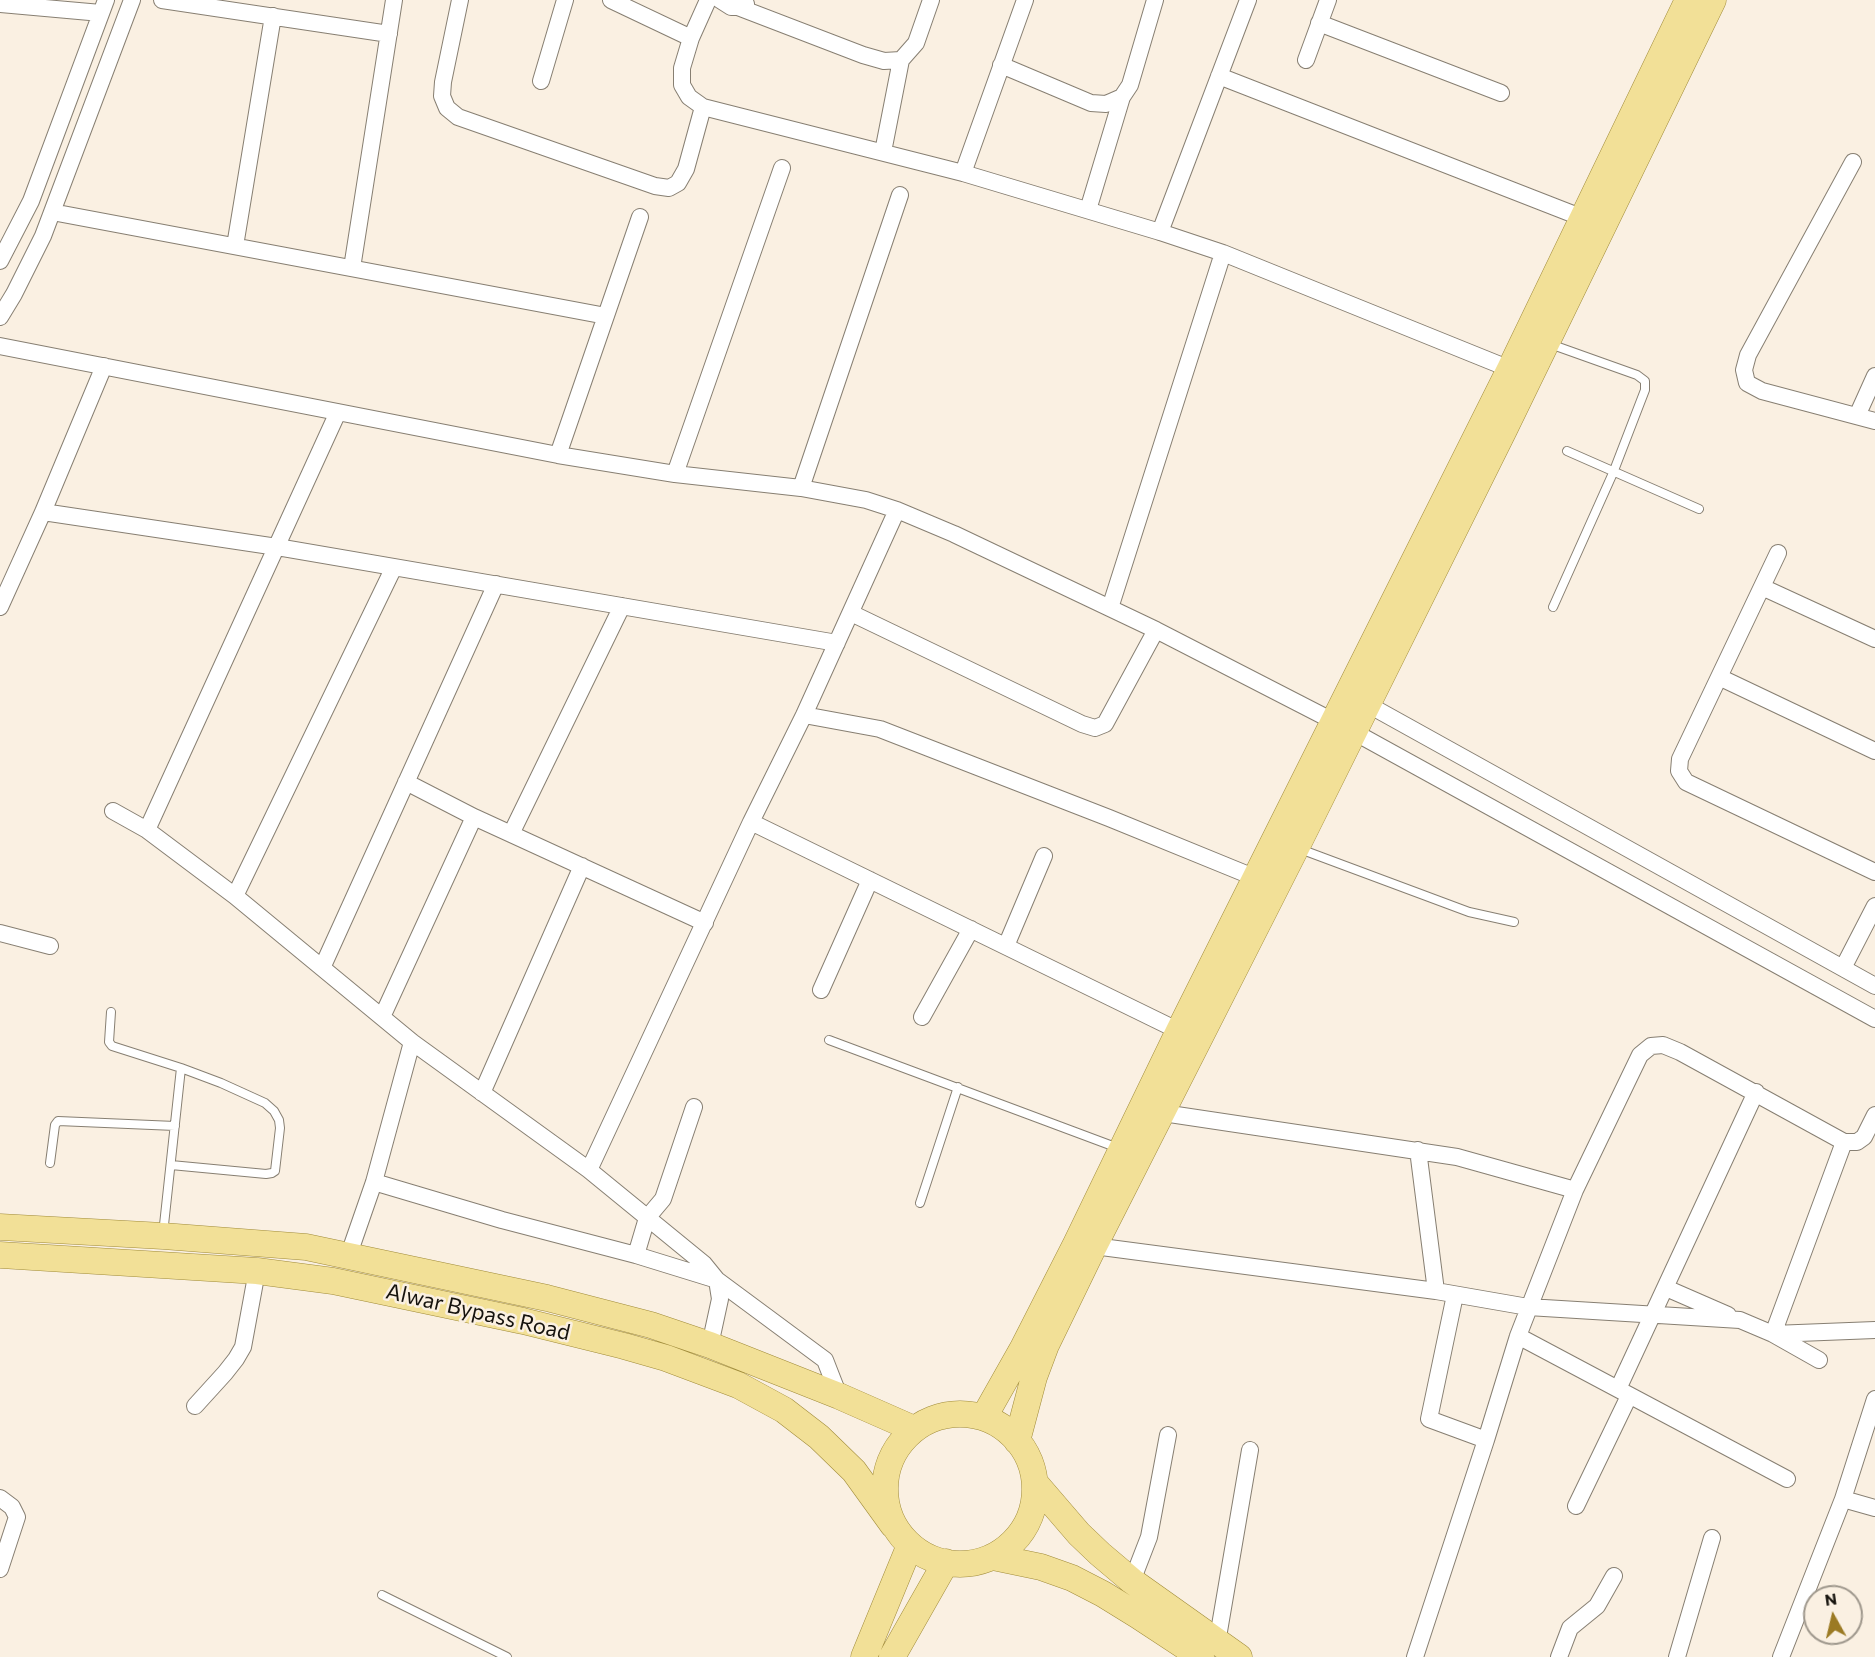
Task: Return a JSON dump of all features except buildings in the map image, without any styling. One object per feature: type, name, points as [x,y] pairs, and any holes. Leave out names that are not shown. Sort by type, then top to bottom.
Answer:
[{"type":"main road","points":[[1017,1441],[1042,1356],[1094,1246],[1296,848],[1343,726],[1510,369],[1688,0]]},
{"type":"main road","points":[[984,1418],[1023,1348],[1256,878],[1343,726],[1367,704],[1547,343],[1713,0]]},
{"type":"main road","name":"Alwar Bypass Road","points":[[0,1227],[306,1246],[349,1254],[547,1298],[651,1325],[839,1396],[914,1429]]},
{"type":"main road","name":"Alwar Bypass Road","points":[[0,1255],[257,1271],[333,1281],[523,1321],[624,1346],[697,1369],[738,1386],[784,1410],[819,1437],[854,1471],[893,1525]]},
{"type":"main road","points":[[960,1414],[984,1418],[1010,1432],[1028,1456],[1036,1484],[1032,1514],[1017,1539],[993,1557],[964,1564],[935,1560],[910,1545],[893,1525],[885,1499],[886,1473],[896,1448],[914,1429],[936,1417],[960,1414]]},
{"type":"main road","points":[[1036,1484],[1079,1534],[1209,1650]]},
{"type":"main road","points":[[864,1657],[910,1545]]},
{"type":"main road","points":[[993,1557],[1041,1567],[1072,1578],[1209,1650],[1239,1657]]},
{"type":"main road","points":[[892,1657],[946,1562]]},
{"type":"street","points":[[0,317],[14,294],[52,212],[132,0]]},
{"type":"street","points":[[162,0],[389,34]]},
{"type":"street","points":[[352,268],[394,0]]},
{"type":"street","points":[[460,0],[442,96],[447,108],[458,117],[655,186],[669,188],[678,183],[686,169],[703,106]]},
{"type":"street","points":[[541,81],[566,0]]},
{"type":"street","points":[[611,0],[691,38]]},
{"type":"street","points":[[708,0],[691,38],[682,68],[682,85],[689,98],[703,106],[963,173],[1160,232],[1223,253],[1510,369]]},
{"type":"street","points":[[720,0],[725,5],[744,4],[863,55],[884,61],[901,60]]},
{"type":"street","points":[[883,152],[901,60],[915,43],[932,0]]},
{"type":"street","points":[[963,173],[1025,0]]},
{"type":"street","points":[[1088,210],[1122,97],[1130,84],[1155,0]]},
{"type":"street","points":[[1160,232],[1248,0]]},
{"type":"street","points":[[1306,60],[1328,0]]},
{"type":"street","points":[[0,4],[103,7],[32,201],[0,261]]},
{"type":"street","points":[[235,246],[273,16]]},
{"type":"street","points":[[1319,23],[1501,93]]},
{"type":"street","points":[[1001,65],[1091,103],[1106,104],[1122,97]]},
{"type":"street","points":[[1219,76],[1582,218]]},
{"type":"street","points":[[1853,162],[1748,356],[1744,370],[1748,383],[1762,391],[1875,421]]},
{"type":"street","points":[[675,474],[782,168]]},
{"type":"street","points":[[801,488],[900,195]]},
{"type":"street","points":[[52,212],[606,315]]},
{"type":"street","points":[[558,455],[640,217]]},
{"type":"street","points":[[1110,608],[1223,253]]},
{"type":"street","points":[[0,346],[558,455],[675,474],[801,488],[866,500],[897,510],[954,534],[1156,630],[1343,726],[1875,1019]]},
{"type":"street","points":[[0,607],[43,512],[104,366]]},
{"type":"street","points":[[1857,416],[1875,376]]},
{"type":"street","points":[[147,830],[338,412]]},
{"type":"street","points":[[590,1170],[751,822],[804,715],[897,510]]},
{"type":"street","points":[[43,512],[277,547],[837,643]]},
{"type":"street","points":[[1779,553],[1680,759],[1679,771],[1686,782],[1875,872]]},
{"type":"street","points":[[235,896],[394,567]]},
{"type":"street","points":[[322,968],[496,584]]},
{"type":"street","points":[[1762,587],[1875,639]]},
{"type":"street","points":[[511,834],[622,606]]},
{"type":"street","points":[[851,613],[1082,724],[1095,728],[1105,724],[1156,630]]},
{"type":"street","points":[[1719,677],[1875,751]]},
{"type":"street","points":[[1367,704],[1875,986]]},
{"type":"street","points":[[804,715],[880,729],[1110,818],[1256,878]]},
{"type":"street","points":[[406,782],[474,817],[705,923]]},
{"type":"street","points":[[113,811],[147,830],[235,896],[412,1042],[590,1170],[704,1264],[717,1280],[825,1360],[839,1396]]},
{"type":"street","points":[[382,1017],[474,817]]},
{"type":"street","points":[[751,822],[1179,1030]]},
{"type":"street","points":[[1006,946],[1044,856]]},
{"type":"street","points":[[482,1092],[582,866]]},
{"type":"street","points":[[821,990],[870,880]]},
{"type":"street","points":[[1843,969],[1875,906]]},
{"type":"street","points":[[922,1017],[971,929]]},
{"type":"street","points":[[0,933],[50,946]]},
{"type":"street","points":[[349,1254],[374,1182],[412,1042]]},
{"type":"street","points":[[1414,1657],[1528,1307],[1575,1190],[1640,1055],[1651,1046],[1663,1045],[1680,1052],[1844,1142],[1857,1142],[1864,1137],[1875,1115]]},
{"type":"street","points":[[1576,1506],[1654,1315],[1755,1092]]},
{"type":"street","points":[[636,1255],[646,1218],[663,1198],[694,1107]]},
{"type":"street","points":[[1162,1113],[1457,1157],[1575,1190]]},
{"type":"street","points":[[1773,1334],[1844,1142]]},
{"type":"street","points":[[1418,1150],[1436,1291]]},
{"type":"street","points":[[374,1182],[717,1280]]},
{"type":"street","points":[[1094,1246],[1436,1291],[1528,1307],[1740,1320]]},
{"type":"street","points":[[195,1406],[225,1373],[243,1347],[257,1271]]},
{"type":"street","points":[[710,1346],[720,1299],[717,1280]]},
{"type":"street","points":[[1666,1288],[1773,1334],[1820,1360]]},
{"type":"street","points":[[1455,1294],[1429,1419],[1486,1440]]},
{"type":"street","points":[[1773,1334],[1875,1330]]},
{"type":"street","points":[[1518,1336],[1787,1479]]},
{"type":"street","points":[[1781,1657],[1843,1498],[1875,1399]]},
{"type":"street","points":[[1132,1581],[1149,1537],[1168,1436]]},
{"type":"street","points":[[1209,1650],[1250,1450]]},
{"type":"street","points":[[0,1498],[12,1507],[17,1517],[0,1569]]},
{"type":"street","points":[[1843,1498],[1875,1508]]},
{"type":"street","points":[[1677,1657],[1712,1538]]},
{"type":"street","points":[[1559,1657],[1570,1628],[1597,1605],[1614,1576]]},
{"type":"lane","points":[[1547,343],[1637,375],[1645,381],[1646,390],[1613,473],[1552,608]]},
{"type":"lane","points":[[1567,451],[1699,509]]},
{"type":"lane","points":[[1296,848],[1469,912],[1514,922]]},
{"type":"lane","points":[[111,1012],[110,1042],[112,1046],[181,1068],[265,1103],[274,1111],[279,1120],[275,1171],[272,1173],[171,1166]]},
{"type":"lane","points":[[829,1040],[1122,1149]]},
{"type":"lane","points":[[163,1236],[181,1068]]},
{"type":"lane","points":[[920,1203],[958,1088]]},
{"type":"lane","points":[[50,1163],[55,1125],[58,1120],[175,1126]]},
{"type":"lane","points":[[382,1595],[507,1657]]}]
